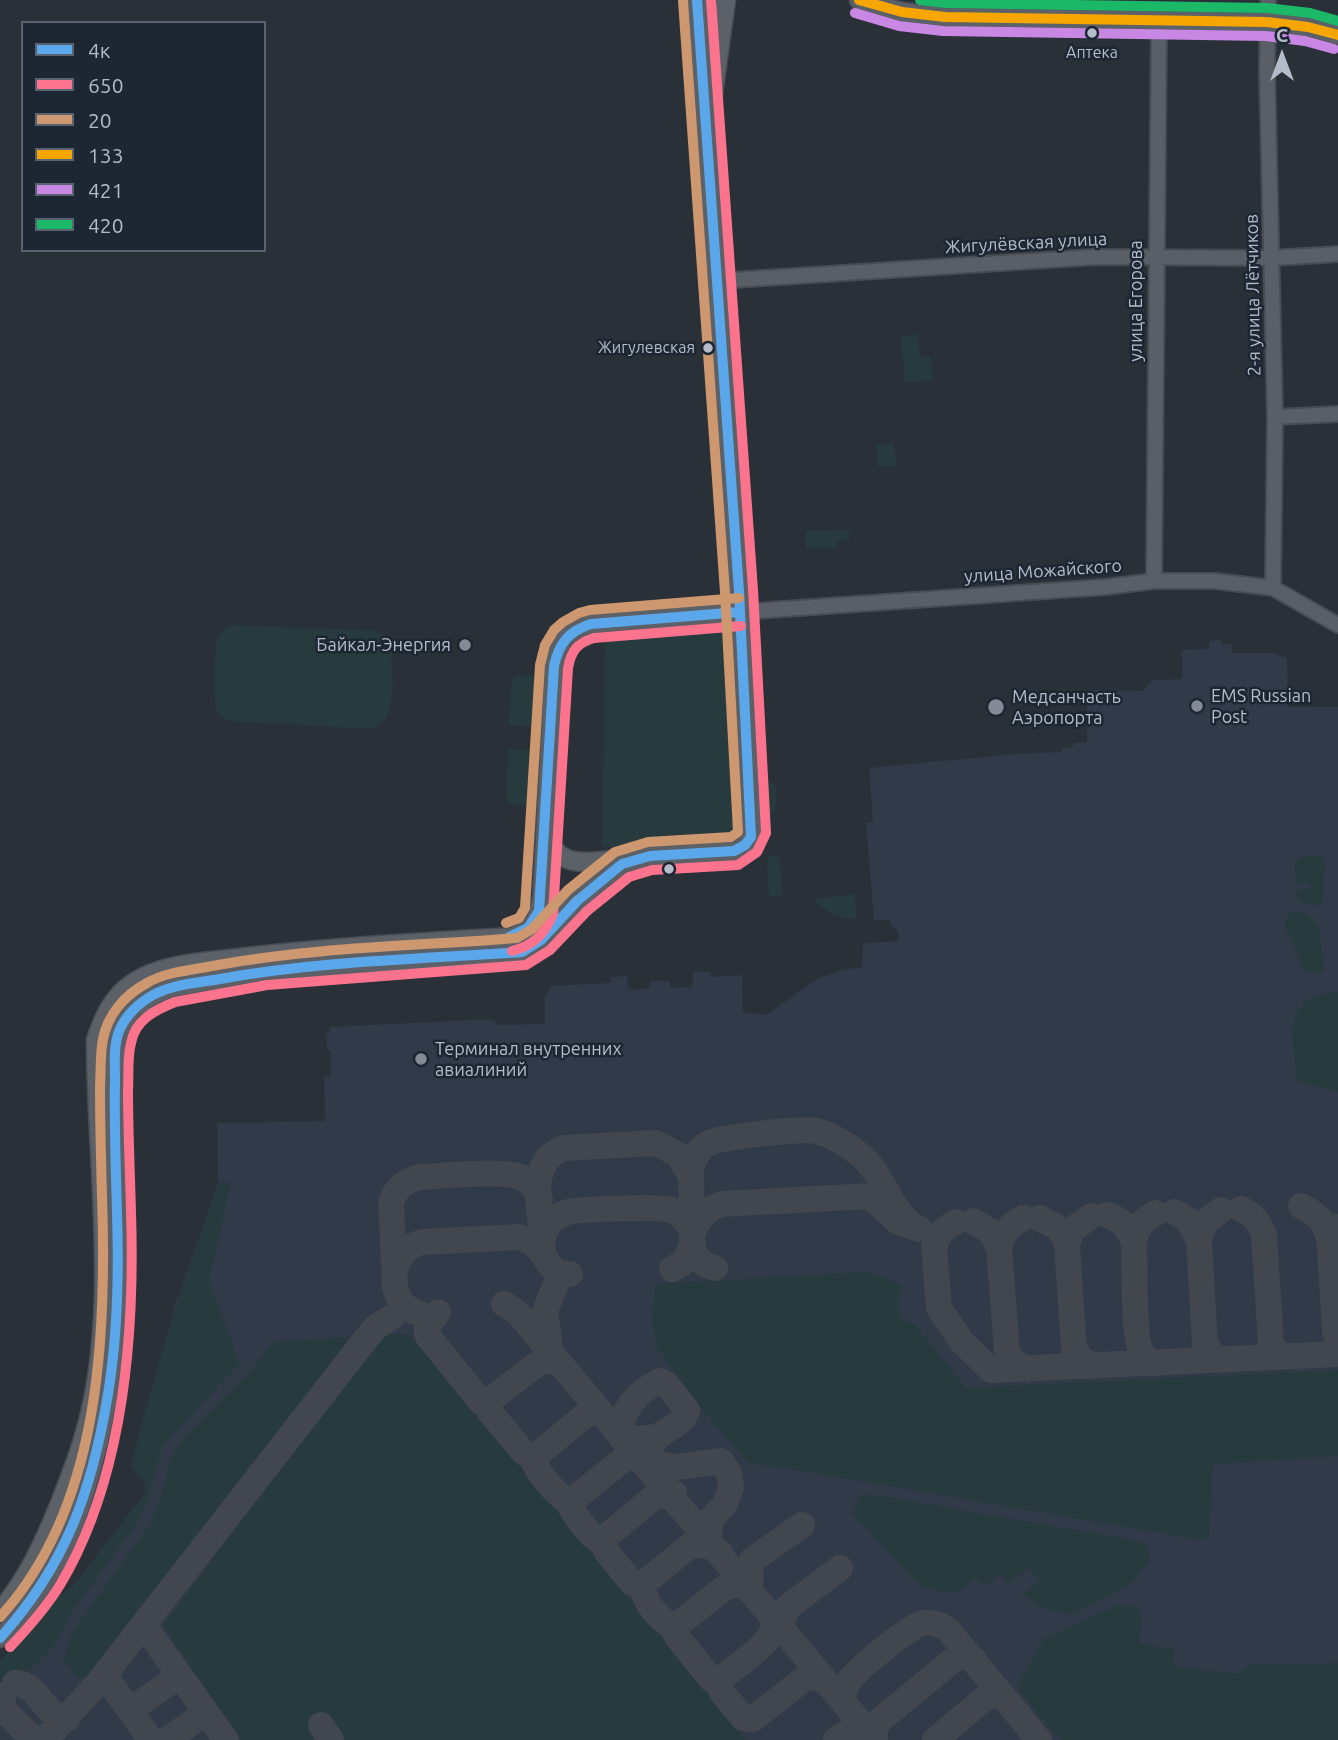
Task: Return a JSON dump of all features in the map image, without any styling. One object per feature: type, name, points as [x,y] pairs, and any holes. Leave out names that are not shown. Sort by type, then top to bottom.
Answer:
[{"type":"main road","points":[[546,821],[550,846],[556,854],[584,863],[734,851],[750,841],[752,834],[740,612],[697,0]]},
{"type":"main road","points":[[707,143],[726,0]]},
{"type":"main road","points":[[859,0],[902,12],[944,17],[1267,22],[1308,27],[1338,35]]},
{"type":"main road","points":[[0,1611],[24,1580],[39,1550],[70,1477],[89,1415],[101,1330],[103,1274],[96,1040],[110,1007],[134,983],[167,969],[203,962],[328,948],[512,937],[522,934],[535,922],[540,911],[554,666],[561,641],[578,628],[592,624],[740,612]]},
{"type":"main road","points":[[0,1638],[42,1588],[61,1557],[76,1522],[90,1476],[108,1399],[116,1327],[118,1273],[116,1043],[120,1029],[132,1010],[153,995],[171,988],[253,972],[522,952],[550,932],[577,901],[614,868],[633,859],[650,856]]},
{"type":"main road","points":[[70,1477],[69,1495],[79,1499],[90,1476]]},
{"type":"main road","points":[[39,1550],[46,1542],[57,1542],[61,1545],[61,1557]]},
{"type":"street","name":"2-я улица Лётчиков","points":[[1268,0],[1275,417],[1273,588]]},
{"type":"street","name":"улица Егорова","points":[[1154,581],[1159,21]]},
{"type":"street","name":"Жигулёвская улица","points":[[717,281],[1095,257],[1272,258],[1338,254]]},
{"type":"street","points":[[1275,417],[1338,414]]},
{"type":"street","name":"улица Можайского","points":[[740,612],[1105,587],[1154,581],[1215,581],[1273,588],[1338,625]]},
{"type":"shaded area","points":[[1221,640],[1221,645],[1231,644],[1232,653],[1273,653],[1287,658],[1288,707],[1338,707],[1338,1740],[0,1740],[0,1661],[60,1595],[73,1586],[146,1492],[145,1483],[131,1467],[175,1306],[218,1183],[217,1123],[325,1121],[324,1077],[331,1076],[331,1050],[327,1050],[326,1034],[329,1033],[330,1027],[472,1020],[492,1020],[499,1025],[545,1024],[545,998],[551,986],[610,983],[611,977],[627,976],[629,990],[649,988],[650,982],[660,981],[670,981],[670,988],[692,987],[693,972],[710,972],[712,977],[742,975],[743,1012],[766,1015],[817,979],[862,967],[863,943],[898,941],[898,931],[890,924],[890,920],[874,920],[866,823],[873,822],[869,768],[1062,752],[1062,748],[1071,748],[1075,743],[1087,742],[1087,695],[1091,690],[1143,691],[1152,680],[1182,679],[1182,650],[1209,649],[1210,641]]},
{"type":"green space","points":[[918,334],[920,355],[931,358],[933,380],[905,383],[901,336]]},
{"type":"green space","points":[[894,443],[896,466],[878,467],[876,445]]},
{"type":"green space","points":[[849,530],[849,540],[837,541],[837,549],[806,548],[806,531]]},
{"type":"green space","points":[[734,621],[746,822],[733,835],[721,839],[602,847],[605,632]]},
{"type":"green space","points":[[232,625],[378,631],[388,640],[392,654],[392,696],[387,716],[373,729],[225,719],[219,714],[216,705],[215,655],[219,636]]},
{"type":"green space","points":[[516,675],[542,676],[540,727],[509,725],[512,679]]},
{"type":"green space","points":[[508,749],[538,751],[536,802],[533,806],[513,805],[506,798]]},
{"type":"green space","points":[[763,781],[776,785],[776,809],[771,816],[763,812]]},
{"type":"green space","points":[[776,855],[780,858],[783,893],[781,896],[769,897],[767,856]]},
{"type":"green space","points":[[1302,855],[1320,855],[1325,859],[1323,904],[1318,906],[1298,900],[1297,890],[1311,889],[1310,882],[1296,883],[1294,863]]},
{"type":"green space","points":[[855,894],[856,919],[837,916],[813,899]]},
{"type":"green space","points":[[1294,910],[1303,912],[1318,924],[1325,969],[1322,973],[1305,970],[1286,930],[1286,918]]},
{"type":"green space","points":[[1338,992],[1338,1092],[1298,1081],[1293,1050],[1293,1028],[1299,1009],[1306,1002]]},
{"type":"green space","points":[[231,1182],[209,1281],[240,1363],[161,1449],[149,1499],[140,1519],[72,1612],[52,1648],[0,1699],[0,1661],[60,1595],[73,1586],[146,1492],[145,1483],[131,1467],[150,1395],[218,1183]]},
{"type":"green space","points":[[869,1272],[896,1283],[902,1289],[897,1303],[901,1318],[915,1325],[966,1388],[1338,1370],[1338,1456],[1213,1464],[1209,1537],[1196,1539],[774,1466],[749,1464],[701,1408],[657,1347],[652,1321],[655,1284]]},
{"type":"green space","points":[[410,1334],[746,1740],[341,1740],[322,1714],[308,1723],[320,1740],[241,1740],[163,1626],[380,1335]]},
{"type":"green space","points":[[353,1337],[90,1679],[80,1679],[64,1660],[72,1632],[151,1523],[170,1460],[187,1434],[252,1369],[274,1342]]},
{"type":"green space","points":[[869,1494],[1133,1540],[1149,1546],[1149,1561],[1131,1584],[1072,1615],[1038,1607],[1023,1594],[1040,1581],[1029,1568],[1008,1584],[1001,1574],[983,1587],[976,1578],[954,1594],[920,1586],[852,1513],[861,1495]]},
{"type":"green space","points":[[1118,1605],[1137,1607],[1141,1612],[1140,1644],[1174,1649],[1173,1667],[1241,1674],[1251,1664],[1338,1663],[1338,1740],[1061,1740],[1019,1691],[1021,1677],[1045,1638]]},
{"type":"taxiway","points":[[692,1233],[691,1169],[702,1148],[709,1143],[728,1138],[808,1130],[833,1137],[868,1162],[901,1214],[919,1229],[898,1222],[870,1196],[721,1204],[701,1217],[692,1236],[696,1255],[703,1263],[715,1268]]},
{"type":"taxiway","points":[[542,1237],[538,1199],[540,1174],[552,1154],[564,1148],[656,1143],[679,1155],[690,1175]]},
{"type":"taxiway","points":[[394,1266],[391,1203],[398,1189],[410,1181],[420,1177],[489,1173],[514,1175],[529,1182],[540,1199]]},
{"type":"taxiway","points":[[1301,1206],[1322,1222],[1328,1233],[1330,1247]]},
{"type":"taxiway","points":[[570,1274],[553,1268],[547,1261],[542,1244],[548,1227],[554,1219],[566,1212],[637,1208],[671,1210],[681,1216],[692,1233]]},
{"type":"taxiway","points":[[1241,1209],[1256,1219],[1264,1235],[1271,1343],[1279,1353],[1290,1356]]},
{"type":"taxiway","points":[[1221,1210],[1205,1222],[1199,1240],[1205,1345],[1216,1358],[1223,1360]]},
{"type":"taxiway","points":[[1175,1212],[1188,1220],[1199,1240]]},
{"type":"taxiway","points":[[1134,1244],[1140,1225],[1156,1213]]},
{"type":"taxiway","points":[[1107,1215],[1121,1222],[1132,1238],[1138,1343],[1142,1354],[1150,1361],[1158,1363]]},
{"type":"taxiway","points":[[1067,1245],[1072,1230],[1091,1216]]},
{"type":"taxiway","points":[[999,1248],[1007,1230],[1023,1218]]},
{"type":"taxiway","points":[[1039,1218],[1057,1227],[1064,1237],[1067,1245],[1074,1349],[1083,1361],[1095,1366]]},
{"type":"taxiway","points":[[973,1221],[990,1231],[999,1248],[1007,1351],[1012,1360],[1026,1370]]},
{"type":"taxiway","points":[[955,1222],[941,1232],[934,1246],[939,1308],[962,1342],[991,1370],[1338,1354]]},
{"type":"taxiway","points":[[1338,1227],[1330,1247],[1335,1332],[1338,1341]]},
{"type":"taxiway","points":[[420,1314],[409,1309],[400,1300],[394,1278],[396,1266],[410,1247],[422,1242],[519,1237],[532,1242],[543,1254]]},
{"type":"taxiway","points":[[672,1269],[684,1262],[693,1243]]},
{"type":"taxiway","points":[[549,1352],[545,1311],[557,1281]]},
{"type":"taxiway","points":[[504,1304],[517,1312],[875,1740]]},
{"type":"taxiway","points":[[438,1312],[427,1327],[427,1335],[481,1402],[489,1401]]},
{"type":"taxiway","points":[[45,1740],[98,1683],[365,1340],[376,1327],[392,1317]]},
{"type":"taxiway","points":[[535,1455],[524,1453],[489,1411],[489,1401],[541,1361],[552,1361],[562,1366]]},
{"type":"taxiway","points":[[658,1437],[621,1437],[621,1428],[627,1410],[637,1396],[660,1381],[667,1385],[687,1410],[683,1419],[656,1440],[643,1463],[677,1467],[721,1461],[729,1473],[731,1488],[725,1504],[711,1519],[708,1540]]},
{"type":"taxiway","points":[[571,1501],[560,1496],[548,1484],[533,1458],[587,1414],[596,1412],[605,1417]]},
{"type":"taxiway","points":[[607,1536],[600,1540],[594,1537],[581,1523],[569,1503],[625,1458],[640,1460]]},
{"type":"taxiway","points":[[643,1584],[632,1583],[606,1551],[604,1543],[607,1536],[655,1496],[667,1495],[674,1500],[674,1493]]},
{"type":"taxiway","points":[[722,1678],[711,1679],[678,1638],[674,1630],[676,1626],[724,1588],[745,1587],[751,1592],[752,1560],[802,1525]]},
{"type":"taxiway","points":[[676,1626],[664,1621],[653,1610],[645,1597],[643,1584],[692,1544],[709,1546],[720,1553]]},
{"type":"taxiway","points":[[782,1629],[788,1607],[840,1568]]},
{"type":"taxiway","points":[[770,1615],[773,1624],[765,1642],[720,1681],[721,1691],[743,1718],[753,1719],[805,1678],[815,1677],[826,1682]]},
{"type":"taxiway","points":[[148,1619],[147,1629],[150,1634],[226,1740]]},
{"type":"taxiway","points":[[843,1702],[847,1683],[873,1658],[917,1626],[923,1623],[934,1624],[949,1631],[1039,1740]]},
{"type":"taxiway","points":[[875,1740],[875,1729],[879,1721],[953,1660],[963,1656],[974,1660]]},
{"type":"taxiway","points":[[109,1669],[108,1680],[151,1740]]},
{"type":"taxiway","points":[[125,1704],[137,1705],[175,1679],[182,1680]]},
{"type":"taxiway","points":[[15,1683],[30,1689],[53,1713],[68,1718]]},
{"type":"taxiway","points":[[3,1695],[3,1709],[32,1738],[47,1738]]},
{"type":"taxiway","points":[[935,1740],[984,1699],[993,1695],[1005,1699]]},
{"type":"taxiway","points":[[167,1740],[201,1716],[211,1719]]},
{"type":"taxiway","points":[[321,1725],[331,1740]]},
{"type":"taxiway","points":[[836,1740],[852,1731],[870,1734]]},
{"type":"transit line","name":"4к","points":[[0,1638],[23,1611],[59,1554],[73,1525],[94,1463],[111,1372],[117,1304],[115,1048],[120,1029],[134,1009],[153,995],[169,988],[257,973],[371,961],[522,952],[541,940],[577,901],[622,864],[650,856],[734,851],[745,845],[751,837],[739,591],[697,0]]},
{"type":"transit line","name":"650","points":[[10,1647],[49,1602],[82,1543],[99,1499],[112,1452],[121,1405],[131,1308],[129,1061],[133,1035],[141,1022],[153,1012],[175,1002],[267,985],[526,965],[550,950],[587,911],[629,877],[652,870],[738,865],[757,852],[766,833],[753,590],[711,0]]},
{"type":"transit line","name":"133","points":[[859,0],[902,12],[945,17],[1267,22],[1308,27],[1338,35]]},
{"type":"transit line","name":"420","points":[[920,0],[946,3],[1267,8],[1310,13],[1338,21]]},
{"type":"transit line","name":"20","points":[[0,1617],[33,1573],[59,1525],[78,1473],[90,1419],[102,1306],[101,1051],[109,1021],[125,999],[139,988],[164,976],[255,959],[517,938],[532,929],[568,890],[615,852],[648,842],[731,837],[738,832],[725,592],[683,1]]},
{"type":"transit line","name":"421","points":[[855,13],[899,26],[943,31],[1266,36],[1305,41],[1334,49]]},
{"type":"transit line","name":"20","points":[[506,923],[519,918],[525,908],[540,665],[545,645],[554,630],[579,613],[590,610],[739,598]]},
{"type":"transit line","name":"4к","points":[[509,937],[528,928],[539,911],[554,666],[562,644],[571,634],[591,624],[740,612]]},
{"type":"transit line","name":"650","points":[[512,951],[537,938],[553,914],[568,668],[576,648],[594,638],[741,626]]},
{"type":"place","name":"Аптека","points":[[1092,33]]},
{"type":"place","name":"Жигулевская","points":[[708,348]]},
{"type":"place","name":"Байкал-Энергия","points":[[465,645]]},
{"type":"place","name":"EMS Russian Рost","points":[[1197,706]]},
{"type":"place","name":"Медсанчасть Аэропорта","points":[[996,707]]},
{"type":"place","name":"Терминал внутренних авиалиний","points":[[421,1059]]}]
